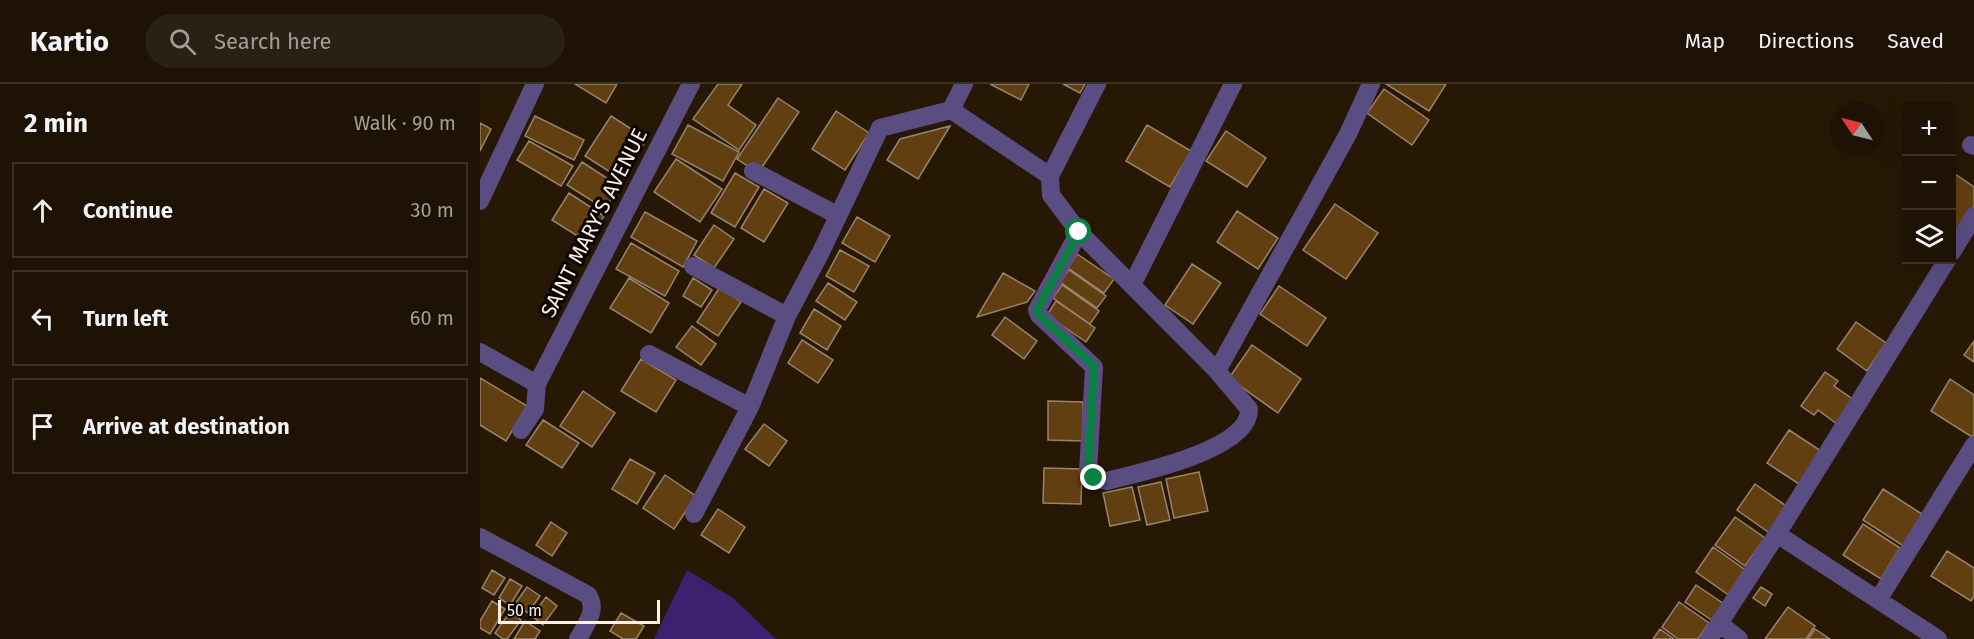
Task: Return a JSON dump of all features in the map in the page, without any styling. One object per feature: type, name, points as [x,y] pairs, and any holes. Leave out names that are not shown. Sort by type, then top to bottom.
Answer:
[{"type":"street","points":[[480,201],[535,84]]},
{"type":"street","name":"SAINT MARY'S AVENUE","points":[[521,430],[535,409],[537,384],[691,84]]},
{"type":"street","points":[[951,110],[963,84]]},
{"type":"street","points":[[1079,232],[1037,310],[1039,315],[1094,367],[1088,472],[1094,478],[1107,481],[1188,459],[1218,446],[1241,429],[1248,418],[1249,409],[1217,371],[1079,232],[1051,195],[1050,176],[1097,84]]},
{"type":"street","points":[[1132,285],[1233,84]]},
{"type":"street","points":[[1217,371],[1348,134],[1371,84]]},
{"type":"street","points":[[694,514],[750,407],[787,316],[821,252],[880,128],[951,110],[1050,176]]},
{"type":"street","points":[[753,171],[837,216]]},
{"type":"street","points":[[1956,245],[1974,216]]},
{"type":"street","points":[[1709,639],[1945,264]]},
{"type":"street","points":[[693,266],[787,316]]},
{"type":"street","points":[[480,352],[537,384]]},
{"type":"street","points":[[649,354],[750,407]]},
{"type":"street","points":[[1878,600],[1974,445]]},
{"type":"street","points":[[1777,534],[1938,639]]},
{"type":"street","points":[[480,537],[588,595],[593,611],[578,639]]},
{"type":"street","points":[[1719,623],[1739,639]]},
{"type":"shaded area","points":[[687,570],[733,598],[776,639],[654,639]]},
{"type":"building","points":[[575,84],[617,84],[606,103]]},
{"type":"building","points":[[718,84],[742,84],[728,105],[756,125],[739,150],[693,119]]},
{"type":"building","points":[[990,84],[1029,84],[1021,100]]},
{"type":"building","points":[[1063,84],[1085,84],[1080,93]]},
{"type":"building","points":[[1386,84],[1446,84],[1429,111]]},
{"type":"building","points":[[1384,89],[1429,120],[1412,145],[1367,113]]},
{"type":"building","points":[[778,98],[799,112],[758,173],[737,159]]},
{"type":"building","points":[[836,111],[869,133],[845,170],[812,149]]},
{"type":"building","points":[[535,116],[584,140],[574,160],[525,136]]},
{"type":"building","points":[[611,116],[647,139],[621,179],[585,156]]},
{"type":"building","points":[[480,123],[491,129],[480,151]]},
{"type":"building","points":[[688,125],[739,152],[723,181],[672,154]]},
{"type":"building","points":[[1147,125],[1191,151],[1170,187],[1126,161]]},
{"type":"building","points":[[950,126],[918,179],[887,160],[900,139]]},
{"type":"building","points":[[1226,131],[1266,158],[1247,187],[1206,161]]},
{"type":"building","points":[[529,141],[573,166],[561,186],[517,160]]},
{"type":"building","points":[[676,159],[722,189],[700,222],[654,192]]},
{"type":"building","points":[[582,162],[619,186],[605,209],[567,185]]},
{"type":"building","points":[[735,173],[759,187],[735,227],[711,213]]},
{"type":"building","points":[[1956,175],[1974,187],[1974,206],[1958,231],[1956,230]]},
{"type":"building","points":[[764,189],[788,203],[764,242],[741,228]]},
{"type":"building","points":[[569,193],[604,216],[587,242],[552,220]]},
{"type":"building","points":[[1335,204],[1378,233],[1346,279],[1303,250]]},
{"type":"building","points":[[1237,211],[1278,238],[1258,269],[1217,242]]},
{"type":"building","points":[[645,212],[697,241],[683,267],[631,237]]},
{"type":"building","points":[[857,217],[890,236],[875,262],[842,243]]},
{"type":"building","points":[[714,225],[734,239],[714,268],[694,255]]},
{"type":"building","points":[[631,243],[679,271],[665,296],[616,269]]},
{"type":"building","points":[[840,250],[869,266],[854,292],[826,276]]},
{"type":"building","points":[[1077,254],[1114,279],[1104,293],[1068,268]]},
{"type":"building","points":[[1192,264],[1221,283],[1193,324],[1165,305]]},
{"type":"building","points":[[1069,270],[1106,296],[1097,308],[1060,282]]},
{"type":"building","points":[[1003,273],[1035,291],[1027,302],[977,317]]},
{"type":"building","points":[[629,278],[669,303],[651,333],[610,308]]},
{"type":"building","points":[[693,278],[712,290],[701,307],[683,296]]},
{"type":"building","points":[[828,283],[857,302],[845,320],[816,301]]},
{"type":"building","points":[[1062,285],[1099,311],[1090,324],[1053,298]]},
{"type":"building","points":[[1279,286],[1326,318],[1307,346],[1260,314]]},
{"type":"building","points":[[720,287],[741,302],[718,336],[697,322]]},
{"type":"building","points":[[1056,301],[1095,328],[1086,342],[1047,315]]},
{"type":"building","points":[[814,309],[841,326],[827,350],[800,333]]},
{"type":"building","points":[[1005,317],[1037,341],[1024,359],[992,335]]},
{"type":"building","points":[[1856,322],[1886,343],[1867,371],[1837,349]]},
{"type":"building","points":[[692,326],[716,344],[701,365],[676,347]]},
{"type":"building","points":[[802,340],[833,360],[818,383],[788,363]]},
{"type":"building","points":[[1974,341],[1974,362],[1964,355]]},
{"type":"building","points":[[1252,345],[1301,379],[1278,413],[1229,378]]},
{"type":"building","points":[[641,359],[676,380],[656,412],[621,391]]},
{"type":"building","points":[[1825,372],[1838,381],[1834,386],[1854,400],[1837,424],[1818,410],[1814,415],[1801,406]]},
{"type":"building","points":[[480,378],[527,406],[506,441],[480,425]]},
{"type":"building","points":[[1950,379],[1974,395],[1974,434],[1972,437],[1931,411]]},
{"type":"building","points":[[583,391],[615,413],[592,447],[560,426]]},
{"type":"building","points":[[1048,401],[1083,402],[1083,441],[1048,440]]},
{"type":"building","points":[[543,420],[579,443],[562,468],[526,445]]},
{"type":"building","points":[[764,424],[787,441],[769,466],[745,449]]},
{"type":"building","points":[[1789,430],[1824,453],[1802,486],[1767,463]]},
{"type":"building","points":[[630,459],[655,473],[637,504],[612,489]]},
{"type":"building","points":[[1044,468],[1082,469],[1081,504],[1043,503]]},
{"type":"building","points":[[1199,472],[1208,511],[1174,518],[1166,479]]},
{"type":"building","points":[[665,475],[696,496],[674,529],[643,508]]},
{"type":"building","points":[[1161,482],[1170,520],[1147,525],[1138,487]]},
{"type":"building","points":[[1755,484],[1789,508],[1771,534],[1737,510]]},
{"type":"building","points":[[1132,487],[1140,520],[1110,526],[1103,493]]},
{"type":"building","points":[[1883,489],[1925,516],[1905,547],[1863,520]]},
{"type":"building","points":[[718,509],[745,527],[729,553],[701,535]]},
{"type":"building","points":[[1735,517],[1765,538],[1745,566],[1715,545]]},
{"type":"building","points":[[551,522],[567,533],[552,556],[536,545]]},
{"type":"building","points":[[1863,524],[1900,548],[1881,579],[1843,555]]},
{"type":"building","points":[[1713,547],[1747,571],[1730,596],[1696,572]]},
{"type":"building","points":[[1947,551],[1974,568],[1974,596],[1971,601],[1931,576]]},
{"type":"building","points":[[492,570],[505,578],[494,595],[482,588]]},
{"type":"building","points":[[510,579],[522,586],[510,605],[499,598]]},
{"type":"building","points":[[1696,585],[1724,604],[1713,621],[1685,602]]},
{"type":"building","points":[[527,587],[540,596],[528,613],[515,604]]},
{"type":"building","points":[[1761,587],[1772,594],[1765,606],[1753,598]]},
{"type":"building","points":[[546,597],[557,606],[543,625],[532,616]]},
{"type":"building","points":[[492,601],[505,609],[490,634],[480,628],[480,621]]},
{"type":"building","points":[[1679,602],[1709,623],[1698,639],[1678,639],[1662,627]]},
{"type":"building","points":[[1788,607],[1815,626],[1806,639],[1765,639]]},
{"type":"building","points":[[510,612],[521,620],[507,639],[503,639],[495,633]]},
{"type":"building","points":[[621,613],[644,626],[636,639],[623,639],[610,631]]},
{"type":"building","points":[[525,621],[540,631],[535,639],[514,639]]},
{"type":"building","points":[[1660,629],[1674,639],[1653,639]]},
{"type":"building","points":[[1815,629],[1830,639],[1808,639]]},
{"type":"route","points":[[1079,232],[1037,310],[1039,315],[1094,367],[1088,472],[1094,478]]}]
